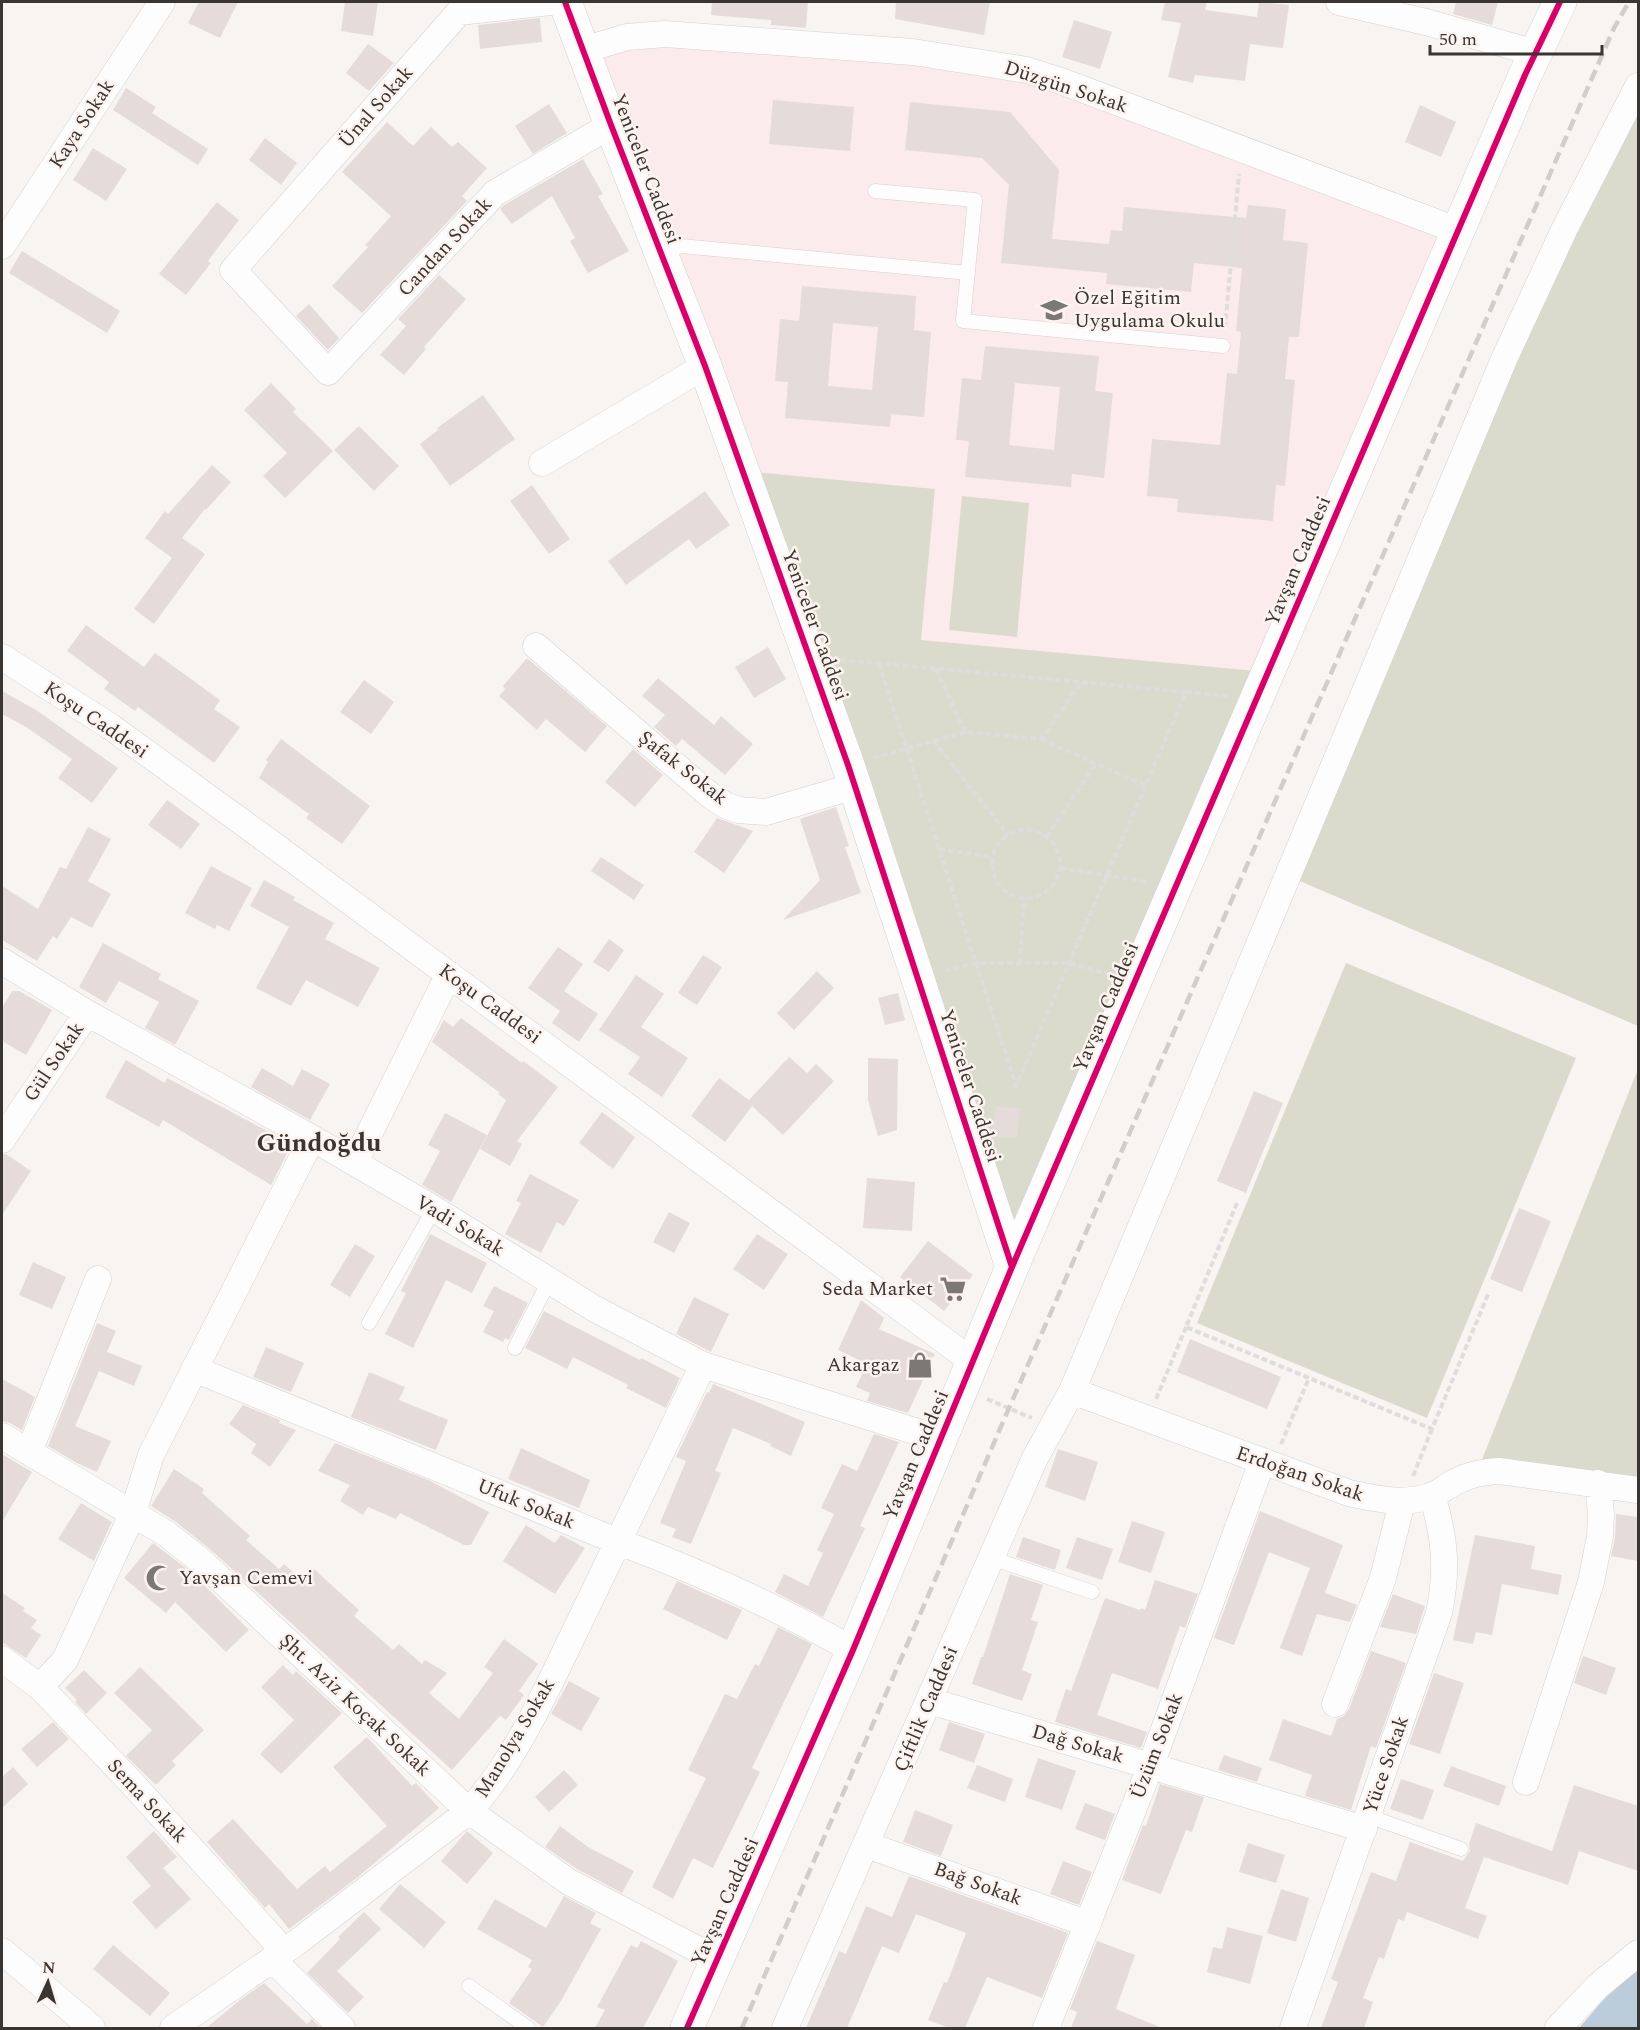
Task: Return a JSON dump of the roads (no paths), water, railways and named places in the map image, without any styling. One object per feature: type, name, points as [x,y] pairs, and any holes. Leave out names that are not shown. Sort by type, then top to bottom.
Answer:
[{"type":"street","name":"Kaya Sokak","points":[[2,246],[162,2]]},
{"type":"street","name":"Ünal Sokak","points":[[328,372],[233,270],[459,12],[550,2]]},
{"type":"street","name":"Yeniceler Caddesi","points":[[565,2],[705,366],[852,775],[1012,1267]]},
{"type":"street","points":[[1339,2],[1415,19],[1536,53]]},
{"type":"street","name":"Yavşan Caddesi","points":[[687,2028],[853,1650],[1012,1267],[1135,981],[1560,2]]},
{"type":"street","name":"Düzgün Sokak","points":[[583,50],[627,37],[665,34],[913,52],[1027,70],[1459,231]]},
{"type":"street","name":"Çiftlik Caddesi","points":[[786,2028],[1035,1458],[1072,1391],[1505,357],[1565,228],[1638,86]]},
{"type":"street","name":"Candan Sokak","points":[[328,372],[495,193],[611,125]]},
{"type":"street","points":[[542,463],[705,366]]},
{"type":"street","name":"Şafak Sokak","points":[[536,646],[711,796],[725,805],[746,812],[766,812],[852,775]]},
{"type":"street","name":"Koşu Caddesi","points":[[2,657],[111,728],[449,974],[967,1374]]},
{"type":"street","name":"Vadi Sokak","points":[[2,961],[87,1013],[355,1162],[595,1309],[703,1365],[940,1439]]},
{"type":"street","points":[[355,1162],[449,974]]},
{"type":"street","name":"Gül Sokak","points":[[2,1140],[87,1013]]},
{"type":"street","points":[[40,1687],[65,1660],[133,1513],[151,1455],[312,1138]]},
{"type":"street","points":[[29,1452],[98,1279]]},
{"type":"street","name":"Manolya Sokak","points":[[173,2028],[278,1955],[469,1811],[489,1789],[523,1733],[703,1365]]},
{"type":"street","name":"Ufuk Sokak","points":[[194,1368],[618,1542],[684,1566],[769,1604],[853,1650]]},
{"type":"street","name":"Erdoğan Sokak","points":[[1072,1391],[1349,1493],[1402,1502],[1432,1496],[1477,1472],[1499,1471],[1638,1490]]},
{"type":"street","name":"Şht. Aziz Koçak Sokak","points":[[2,1436],[167,1534],[201,1561],[469,1811],[569,1882],[718,1960]]},
{"type":"street","name":"Üzüm Sokak","points":[[1046,2028],[1151,1765],[1267,1464]]},
{"type":"street","points":[[1526,1782],[1591,1582],[1600,1536],[1601,1514],[1598,1483]]},
{"type":"street","name":"Yüce Sokak","points":[[1293,2028],[1439,1613],[1445,1555],[1443,1536],[1432,1496]]},
{"type":"street","points":[[1335,1704],[1383,1578],[1402,1502]]},
{"type":"street","name":"Sema Sokak","points":[[2,1659],[40,1687],[129,1780],[342,2028]]},
{"type":"street","name":"Dağ Sokak","points":[[930,1701],[1151,1765],[1366,1823]]},
{"type":"street","name":"Bağ Sokak","points":[[867,1845],[1088,1924]]},
{"type":"street","points":[[2,1951],[92,2028]]},
{"type":"street","points":[[1558,2028],[1598,1986],[1638,1953]]},
{"type":"lane","points":[[875,191],[975,200],[963,321],[1223,346]]},
{"type":"lane","points":[[662,254],[681,246],[968,273]]},
{"type":"lane","points":[[369,1323],[434,1209]]},
{"type":"lane","points":[[515,1348],[549,1281]]},
{"type":"lane","points":[[991,1558],[1092,1592]]},
{"type":"lane","points":[[1366,1823],[1461,1849]]},
{"type":"lane","points":[[469,1986],[528,2028]]},
{"type":"water","points":[[1638,1969],[1638,2026],[1636,2028],[1579,2028],[1605,1998]]},
{"type":"railway","points":[[742,2028],[1009,1408],[1614,28],[1629,2]]},
{"type":"place","name":"Özel Eğitim Uygulama Okulu","points":[[1054,310]]},
{"type":"place","name":"Seda Market","points":[[953,1289]]},
{"type":"place","name":"Akargaz","points":[[920,1365]]},
{"type":"place","name":"Yavşan Cemevi","points":[[159,1578]]},
{"type":"district","name":"Gündoğdu","points":[[319,1143]]}]
